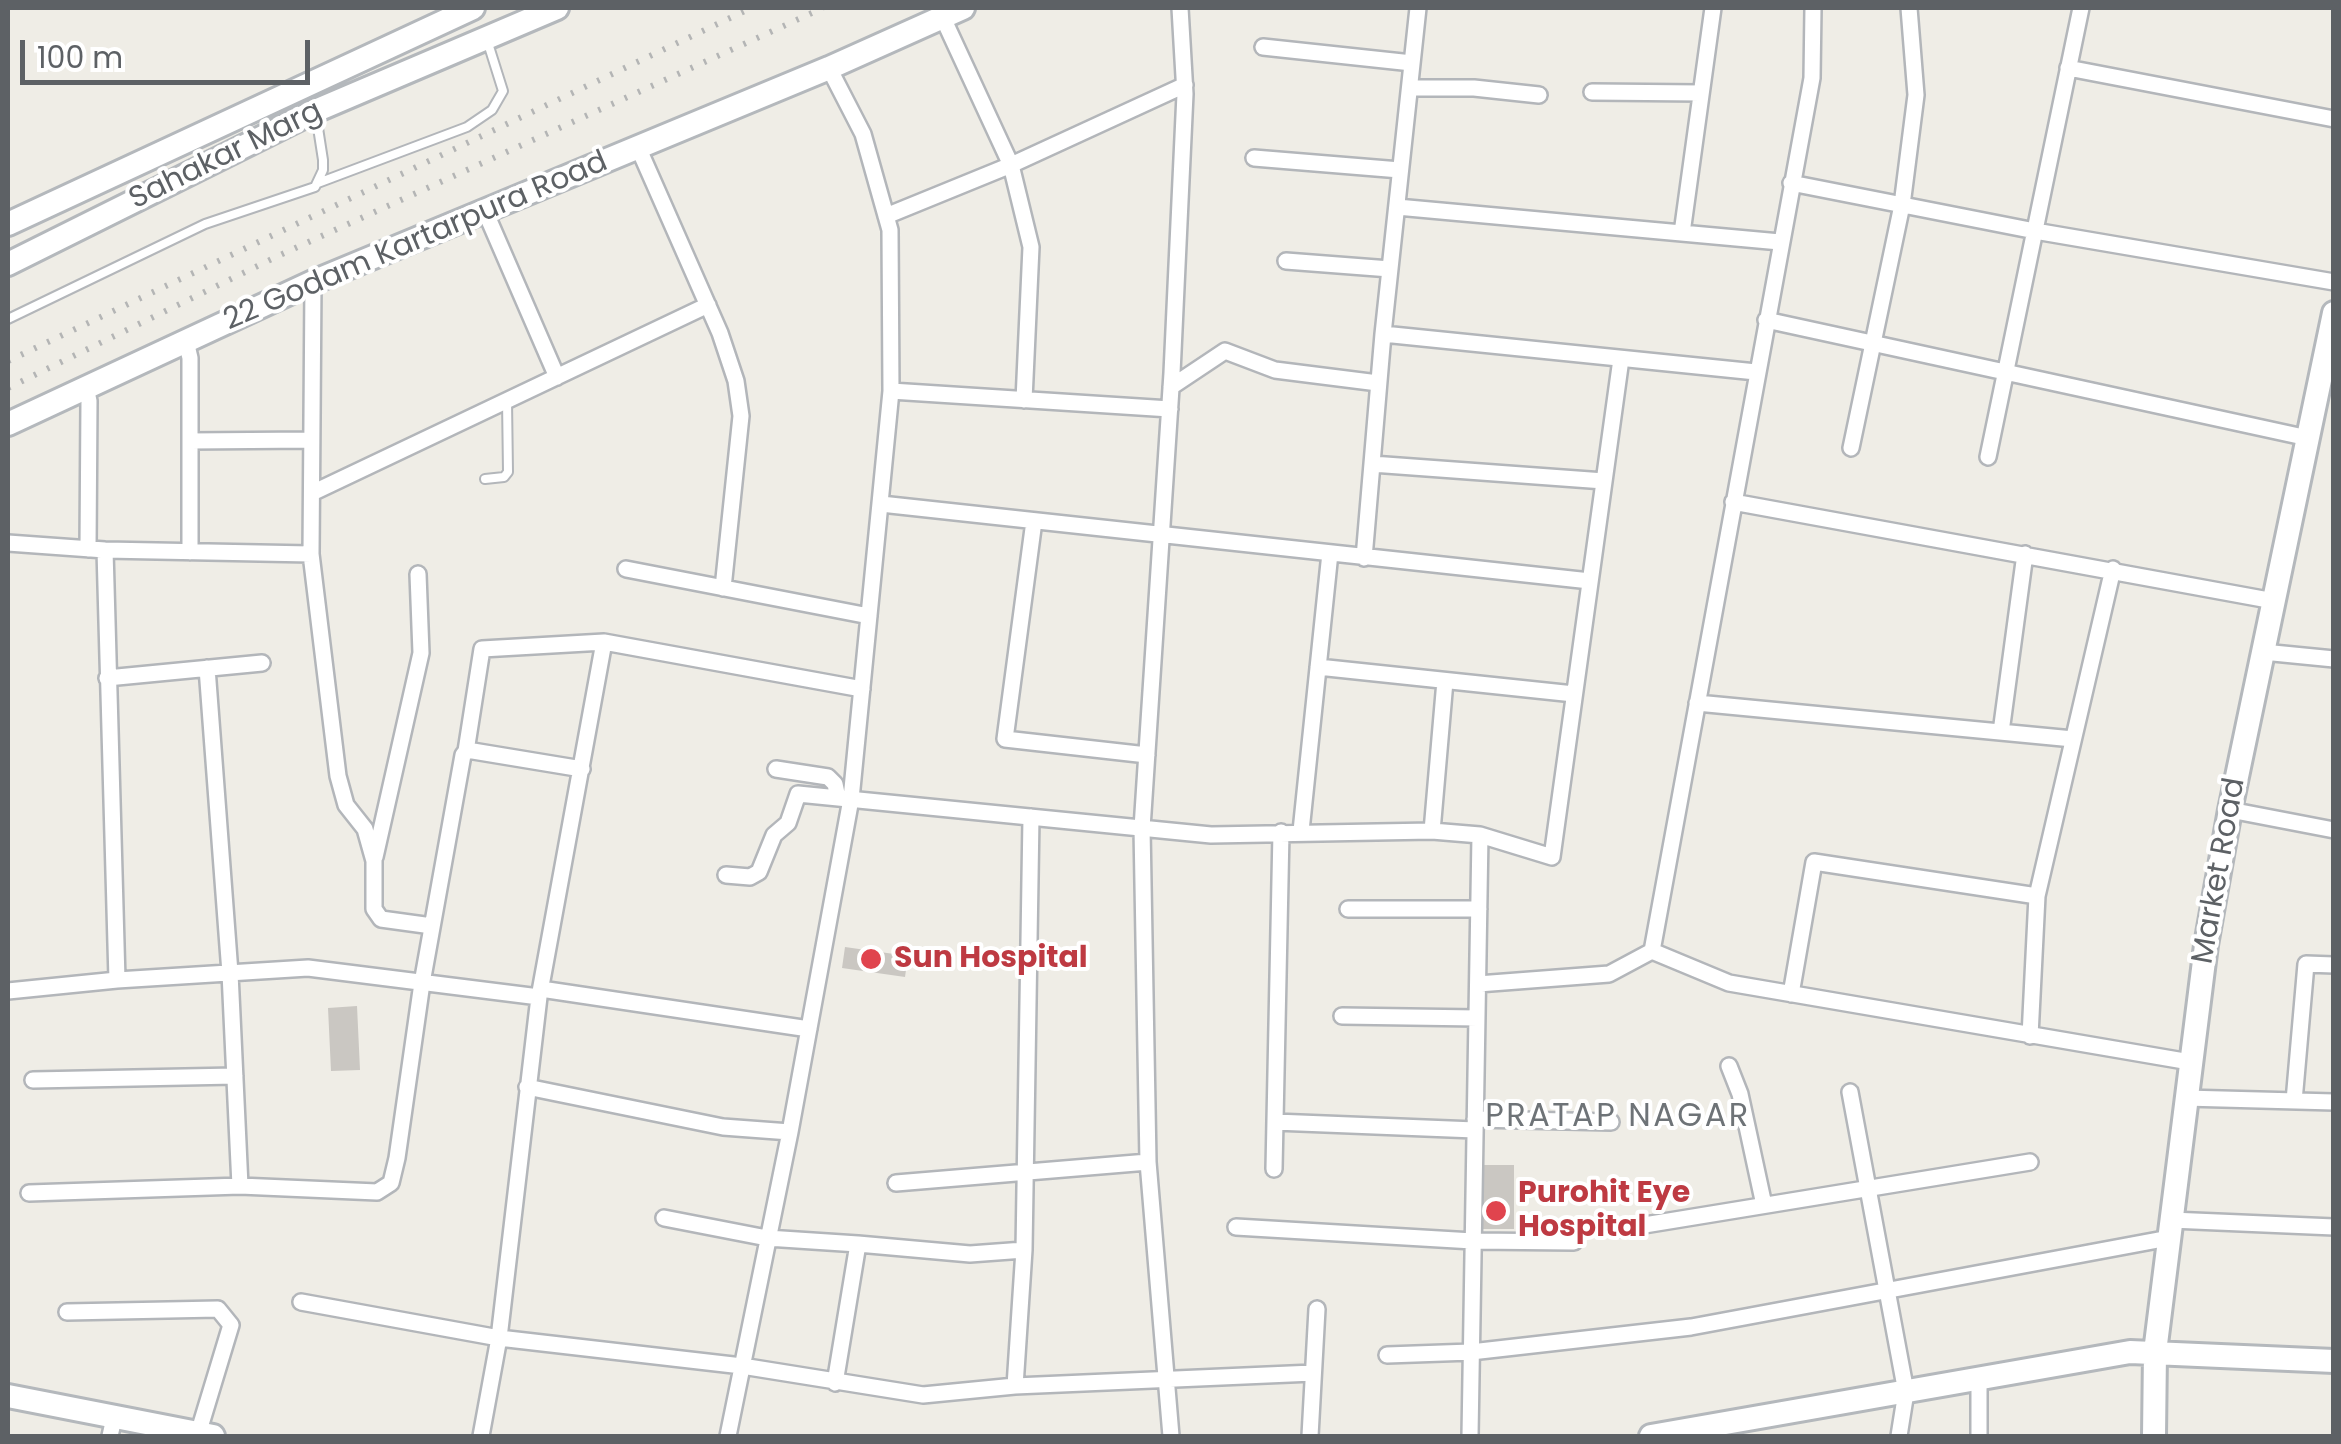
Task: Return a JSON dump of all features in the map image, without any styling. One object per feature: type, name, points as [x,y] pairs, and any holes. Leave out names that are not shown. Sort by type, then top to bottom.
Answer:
[{"type":"street","name":"Sahakar Marg","points":[[8,224],[473,8]]},
{"type":"street","name":"Sahakar Marg","points":[[8,264],[315,111],[557,8]]},
{"type":"street","points":[[1170,1436],[1148,1162],[1142,828],[1170,409],[1185,85],[1180,8]]},
{"type":"street","points":[[1364,558],[1378,383],[1418,8]]},
{"type":"street","points":[[1682,233],[1713,8]]},
{"type":"street","points":[[1652,950],[1812,78],[1813,8]]},
{"type":"street","points":[[1851,448],[1902,205],[1916,94],[1909,8]]},
{"type":"street","points":[[1988,458],[2081,8]]},
{"type":"street","points":[[953,12],[1011,164],[1030,246],[1024,400]]},
{"type":"street","name":"22 Godam Kartarpura Road","points":[[8,424],[313,282],[488,206],[829,68],[953,12]]},
{"type":"street","points":[[1263,47],[1412,64]]},
{"type":"street","points":[[728,1436],[809,1029],[862,689],[891,390],[890,230],[864,134],[829,68]]},
{"type":"street","points":[[2068,68],[2334,119]]},
{"type":"street","points":[[886,216],[1185,85]]},
{"type":"street","points":[[1410,88],[1474,88],[1540,96]]},
{"type":"street","points":[[1592,92],[1701,93]]},
{"type":"street","points":[[638,147],[708,305],[736,380],[741,416],[723,588]]},
{"type":"street","points":[[1254,158],[1400,170]]},
{"type":"street","points":[[1792,182],[2035,231],[2334,282]]},
{"type":"street","points":[[488,206],[557,377]]},
{"type":"street","points":[[1397,207],[1780,242]]},
{"type":"street","points":[[1286,261],[1390,269]]},
{"type":"street","points":[[313,282],[312,554],[338,776],[346,805],[365,829],[374,861]]},
{"type":"street","points":[[312,494],[708,305]]},
{"type":"street","name":"Market Road","points":[[2154,1436],[2155,1352],[2206,945],[2230,810],[2334,313]]},
{"type":"street","points":[[1766,320],[2308,438]]},
{"type":"street","points":[[1383,334],[1756,372]]},
{"type":"street","points":[[186,341],[190,358],[190,552]]},
{"type":"street","points":[[1171,387],[1225,350],[1274,370],[1378,383]]},
{"type":"street","points":[[726,876],[750,877],[758,872],[774,835],[788,823],[798,794],[1210,835],[1432,831],[1480,835],[1552,857],[1620,358]]},
{"type":"street","points":[[86,388],[106,678],[117,980]]},
{"type":"street","points":[[891,390],[1170,409]]},
{"type":"street","points":[[190,442],[311,440]]},
{"type":"street","points":[[1372,464],[1604,481]]},
{"type":"street","points":[[1733,502],[2274,601]]},
{"type":"street","points":[[881,504],[1590,582]]},
{"type":"street","points":[[1034,521],[1006,739],[1147,755]]},
{"type":"street","points":[[8,543],[96,550],[312,554]]},
{"type":"street","points":[[1301,831],[1330,554]]},
{"type":"street","points":[[2001,732],[2025,554]]},
{"type":"street","points":[[626,569],[869,616]]},
{"type":"street","points":[[2030,1036],[2037,896],[2113,570]]},
{"type":"street","points":[[418,574],[420,653],[374,861],[374,910],[380,918],[432,926]]},
{"type":"street","points":[[30,1193],[240,1186],[377,1192],[390,1183],[482,649],[604,642],[862,689]]},
{"type":"street","points":[[481,1436],[499,1338],[540,993],[604,642]]},
{"type":"street","points":[[2263,652],[2334,659]]},
{"type":"street","points":[[106,678],[262,664]]},
{"type":"street","points":[[1318,667],[1574,694]]},
{"type":"street","points":[[206,668],[230,973],[240,1186]]},
{"type":"street","points":[[1432,831],[1446,682]]},
{"type":"street","points":[[1696,703],[2074,738]]},
{"type":"street","points":[[466,751],[582,770]]},
{"type":"street","points":[[776,769],[828,778],[845,798]]},
{"type":"street","points":[[2230,810],[2334,830]]},
{"type":"street","points":[[1015,1386],[1024,1250],[1031,817]]},
{"type":"street","points":[[1274,1169],[1282,832]]},
{"type":"street","points":[[1470,1436],[1480,835]]},
{"type":"street","points":[[1791,994],[1814,862],[2037,896]]},
{"type":"street","points":[[1348,908],[1479,909]]},
{"type":"street","points":[[1478,984],[1609,974],[1652,950]]},
{"type":"street","points":[[1652,950],[1729,983],[2190,1062]]},
{"type":"street","points":[[2294,1101],[2306,964],[2334,966]]},
{"type":"street","points":[[8,991],[308,968],[540,993],[809,1029]]},
{"type":"street","points":[[1342,1016],[1477,1018]]},
{"type":"street","points":[[1729,1066],[1740,1094],[1764,1205]]},
{"type":"street","points":[[34,1080],[234,1076]]},
{"type":"street","points":[[528,1087],[723,1127],[790,1132]]},
{"type":"street","points":[[1850,1092],[1906,1392],[1899,1436]]},
{"type":"street","points":[[2185,1098],[2334,1102]]},
{"type":"street","points":[[1275,1122],[1611,1122]]},
{"type":"street","points":[[896,1183],[1148,1162]]},
{"type":"street","points":[[1620,1229],[2030,1162]]},
{"type":"street","points":[[664,1218],[767,1238],[970,1254],[1024,1250]]},
{"type":"street","points":[[1236,1227],[1473,1241],[1574,1242]]},
{"type":"street","points":[[1387,1355],[1471,1352],[1691,1327],[2170,1229],[2334,1227]]},
{"type":"street","points":[[835,1383],[858,1244]]},
{"type":"street","points":[[300,1302],[499,1338],[742,1366],[922,1395],[1015,1386],[1313,1373]]},
{"type":"street","points":[[8,1396],[112,1427],[205,1435],[232,1325],[218,1309],[67,1312]]},
{"type":"street","points":[[1310,1436],[1318,1309]]},
{"type":"street","points":[[1651,1436],[2130,1352],[2334,1361]]},
{"type":"street","points":[[1979,1379],[1980,1436]]},
{"type":"lane","points":[[8,319],[206,224],[298,195],[318,182],[467,127],[492,110],[503,91],[487,40]]},
{"type":"lane","points":[[315,111],[323,160],[318,182]]},
{"type":"lane","points":[[486,479],[504,477],[508,472],[507,400]]},
{"type":"building","points":[[845,947],[908,956],[905,977],[842,968]]},
{"type":"building","points":[[357,1006],[360,1070],[331,1071],[328,1008]]},
{"type":"building","points":[[1482,1165],[1514,1165],[1514,1229],[1482,1229]]},
{"type":"railway","points":[[8,361],[751,8]]},
{"type":"railway","points":[[8,388],[278,256],[823,8]]},
{"type":"place","name":"Sun Hospital","points":[[871,959]]},
{"type":"place","name":"Purohit Eye Hospital","points":[[1496,1211]]},
{"type":"district","name":"PRATAP NAGAR","points":[[1618,1118]]}]
